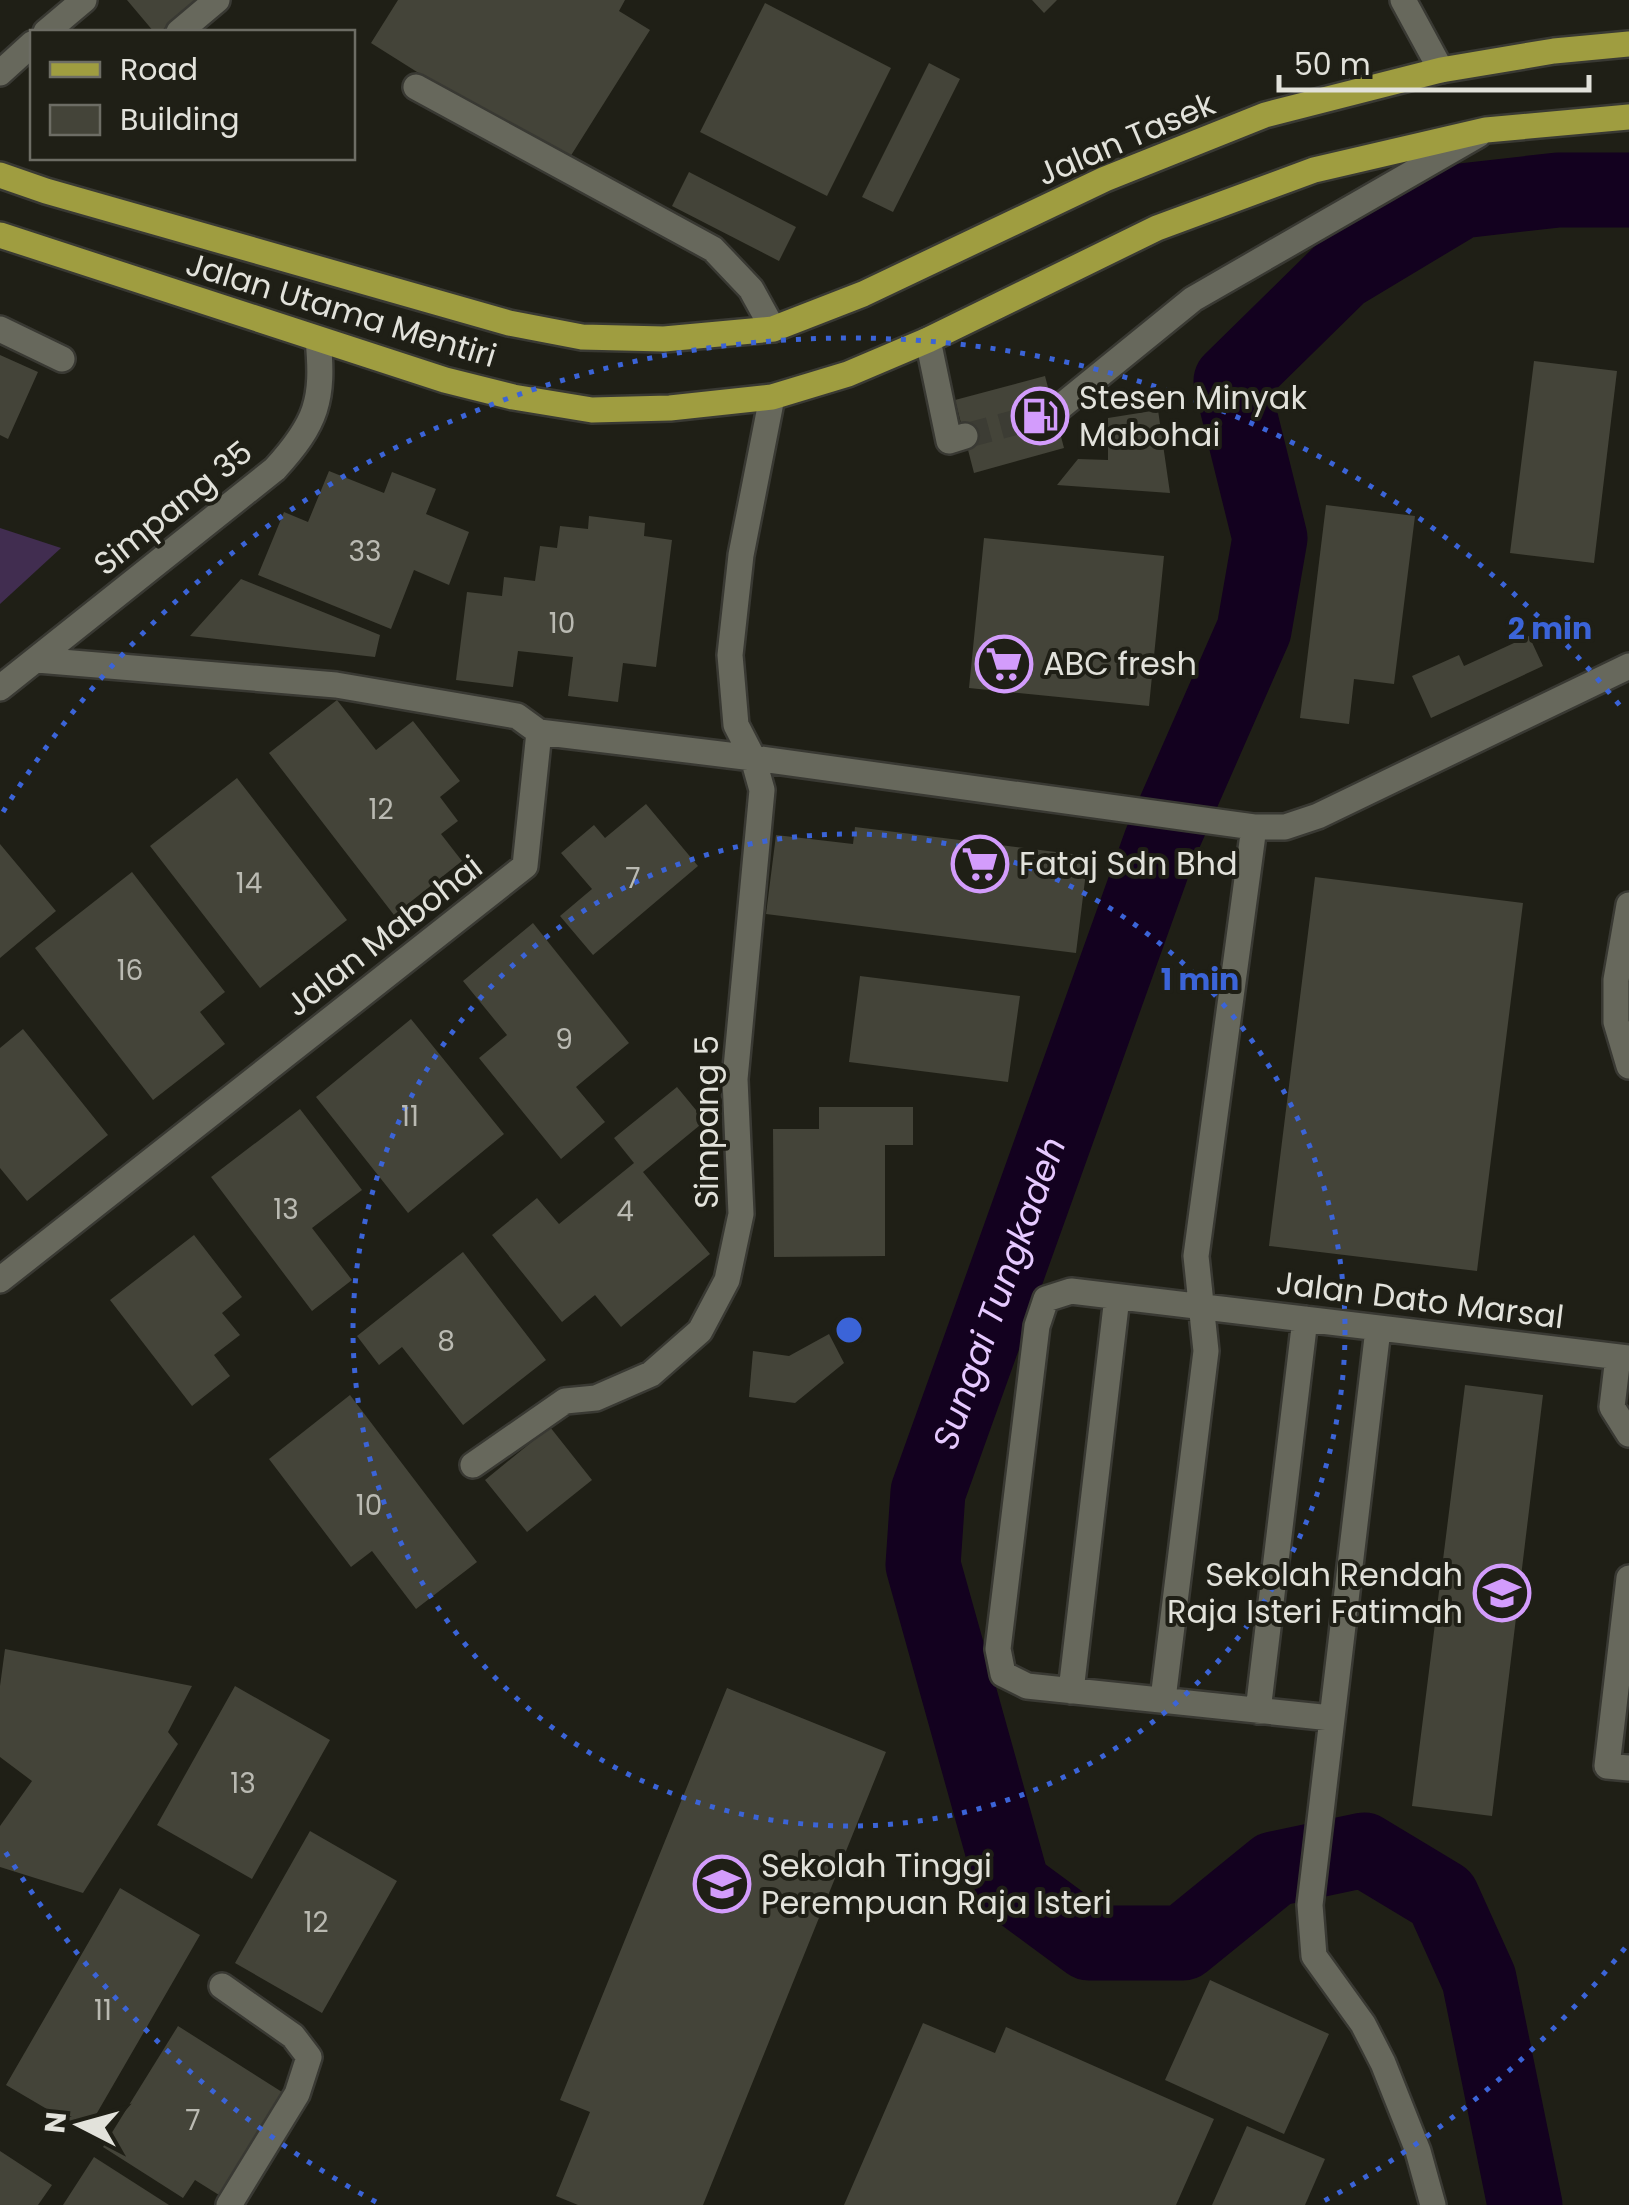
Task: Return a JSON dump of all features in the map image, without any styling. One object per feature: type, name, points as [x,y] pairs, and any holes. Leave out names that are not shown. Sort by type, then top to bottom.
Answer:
[{"type":"main road","name":"Jalan Tasek","points":[[664,339],[772,329],[863,294],[1105,180],[1265,115],[1442,70],[1554,51],[1629,44]]},
{"type":"main road","points":[[772,397],[848,374],[928,340],[1158,228],[1314,170],[1486,130],[1629,117]]},
{"type":"main road","name":"Jalan Utama Mentiri","points":[[0,175],[508,323],[582,337],[664,339]]},
{"type":"main road","name":"Jalan Utama Mentiri","points":[[0,235],[445,380],[512,397],[592,410],[670,408],[772,397]]},
{"type":"street","points":[[48,30],[84,0]]},
{"type":"street","points":[[180,30],[217,0]]},
{"type":"street","points":[[1402,0],[1442,70]]},
{"type":"street","points":[[0,73],[30,49]]},
{"type":"street","points":[[416,87],[713,250],[751,289],[772,329]]},
{"type":"street","points":[[1054,412],[1194,298],[1486,130]]},
{"type":"street","points":[[0,329],[62,359]]},
{"type":"street","name":"Simpang 35","points":[[0,688],[275,469],[304,438],[322,384],[318,338]]},
{"type":"street","points":[[928,340],[949,441],[965,436]]},
{"type":"street","points":[[753,758],[736,725],[730,655],[741,554],[772,397]]},
{"type":"street","points":[[37,660],[336,686],[517,716],[539,732],[1254,828],[1286,827],[1318,816],[1629,666]]},
{"type":"street","name":"Jalan Mabohai","points":[[0,1280],[525,866],[539,732]]},
{"type":"street","name":"Simpang 5","points":[[473,1465],[565,1401],[596,1398],[651,1374],[700,1331],[727,1280],[741,1214],[735,1078],[762,790],[753,758]]},
{"type":"street","points":[[1163,1699],[1206,1350],[1196,1256],[1254,828]]},
{"type":"street","points":[[1629,904],[1616,994],[1616,1022],[1629,1066]]},
{"type":"street","name":"Jalan Dato Marsal","points":[[1070,1691],[1027,1686],[1004,1674],[998,1650],[1036,1326],[1046,1299],[1071,1292],[1624,1357]]},
{"type":"street","points":[[1117,1297],[1070,1691],[1331,1718]]},
{"type":"street","points":[[1258,1711],[1304,1320]]},
{"type":"street","points":[[1378,1328],[1310,1905],[1314,1956],[1363,2024],[1383,2062],[1418,2151],[1433,2205]]},
{"type":"street","points":[[1624,1357],[1612,1407],[1629,1434]]},
{"type":"street","points":[[1629,1578],[1607,1766],[1629,1768]]},
{"type":"street","points":[[222,1986],[293,2036],[309,2057],[297,2094],[229,2205]]},
{"type":"shaded area","points":[[0,528],[61,548],[0,604]]},
{"type":"building","points":[[127,0],[197,0],[162,30],[152,30]]},
{"type":"building","points":[[398,0],[625,0],[619,11],[650,30],[565,165],[371,43]]},
{"type":"building","points":[[1032,0],[1057,0],[1044,13]]},
{"type":"building","points":[[765,3],[891,68],[827,196],[700,132]]},
{"type":"building","points":[[929,63],[960,79],[893,212],[862,197]]},
{"type":"building","points":[[689,172],[796,227],[779,261],[672,206]]},
{"type":"building","points":[[0,355],[38,372],[8,439],[0,435]]},
{"type":"building","points":[[1534,361],[1617,371],[1594,563],[1510,553]]},
{"type":"building","points":[[1045,376],[1064,448],[974,473],[955,400]]},
{"type":"building","points":[[1158,410],[1170,493],[1057,485],[1078,459],[1108,460],[1108,418]]},
{"type":"building","points":[[329,471],[384,493],[392,472],[436,489],[426,514],[469,532],[449,585],[414,570],[391,629],[258,575],[284,512],[308,522]]},
{"type":"building","points":[[1326,505],[1415,516],[1394,684],[1354,679],[1349,724],[1300,718]]},
{"type":"building","points":[[589,516],[645,523],[644,536],[672,540],[656,667],[623,663],[618,702],[568,696],[573,657],[518,651],[513,687],[456,680],[467,592],[502,596],[504,577],[535,581],[540,546],[557,548],[560,526],[588,529]]},
{"type":"building","points":[[984,538],[1164,556],[1149,706],[969,688]]},
{"type":"building","points":[[241,579],[380,635],[375,657],[190,636]]},
{"type":"building","points":[[1529,636],[1543,666],[1431,718],[1412,676],[1459,655],[1464,666]]},
{"type":"building","points":[[337,700],[376,750],[413,721],[460,781],[440,797],[458,821],[441,834],[462,861],[394,915],[269,753]]},
{"type":"building","points":[[237,778],[347,920],[260,988],[150,846]]},
{"type":"building","points":[[646,804],[698,866],[593,955],[560,916],[592,889],[561,853],[594,825],[605,838]]},
{"type":"building","points":[[855,827],[1088,856],[1076,953],[766,914],[776,835],[853,844]]},
{"type":"building","points":[[0,844],[56,911],[0,958]]},
{"type":"building","points":[[132,872],[225,992],[200,1012],[225,1044],[153,1100],[35,948]]},
{"type":"building","points":[[1315,877],[1523,903],[1477,1271],[1269,1246]]},
{"type":"building","points":[[533,923],[629,1043],[576,1087],[605,1122],[561,1159],[479,1058],[507,1035],[463,981]]},
{"type":"building","points":[[860,976],[1020,996],[1008,1082],[849,1062]]},
{"type":"building","points":[[411,1019],[504,1134],[408,1213],[316,1097]]},
{"type":"building","points":[[23,1029],[108,1135],[27,1201],[0,1168],[0,1048]]},
{"type":"building","points":[[677,1087],[705,1121],[643,1172],[710,1254],[621,1327],[595,1295],[562,1322],[492,1235],[537,1198],[559,1224],[634,1163],[614,1138]]},
{"type":"building","points":[[819,1107],[913,1107],[913,1145],[885,1145],[885,1256],[774,1257],[773,1129],[819,1129]]},
{"type":"building","points":[[300,1109],[362,1190],[312,1228],[352,1280],[312,1311],[211,1177]]},
{"type":"building","points":[[194,1235],[242,1297],[222,1313],[240,1335],[214,1355],[230,1376],[192,1406],[110,1300]]},
{"type":"building","points":[[463,1252],[546,1360],[463,1425],[402,1347],[379,1365],[357,1336]]},
{"type":"building","points":[[829,1334],[844,1363],[795,1403],[749,1397],[753,1351],[789,1356]]},
{"type":"building","points":[[1465,1385],[1543,1395],[1492,1816],[1412,1806]]},
{"type":"building","points":[[350,1395],[477,1562],[416,1609],[372,1551],[351,1567],[269,1459]]},
{"type":"building","points":[[550,1427],[592,1480],[527,1532],[485,1480]]},
{"type":"building","points":[[5,1649],[192,1686],[168,1732],[178,1744],[83,1893],[0,1867],[0,1826],[32,1781],[0,1757],[0,1686]]},
{"type":"building","points":[[235,1686],[330,1740],[252,1879],[157,1825]]},
{"type":"building","points":[[727,1688],[886,1752],[703,2205],[578,2205],[556,2196],[590,2112],[560,2100]]},
{"type":"building","points":[[310,1831],[397,1881],[322,2013],[235,1963]]},
{"type":"building","points":[[120,1888],[200,1935],[86,2132],[6,2085]]},
{"type":"building","points":[[1210,1980],[1329,2034],[1284,2134],[1165,2080]]},
{"type":"building","points":[[923,2023],[995,2053],[1006,2027],[1214,2119],[1176,2205],[844,2205]]},
{"type":"building","points":[[178,2026],[282,2092],[219,2195],[195,2180],[183,2198],[103,2147]]},
{"type":"building","points":[[1247,2126],[1325,2159],[1305,2205],[1212,2205]]},
{"type":"building","points":[[0,2151],[52,2185],[38,2205],[0,2205]]},
{"type":"building","points":[[94,2157],[169,2205],[63,2205]]},
{"type":"waterway","name":"Sungai Tungkadeh","points":[[1525,2205],[1479,1979],[1442,1897],[1364,1850],[1274,1869],[1183,1943],[1089,1943],[1013,1887],[923,1565],[928,1492],[1161,842],[1254,630],[1270,538],[1231,381],[1341,273],[1461,201],[1558,190],[1629,190]]},
{"type":"tunnel","points":[[965,436],[1054,412]]},
{"type":"place","name":"Stesen Minyak Mabohai","points":[[1040,416]]},
{"type":"place","name":"ABC fresh","points":[[1004,664]]},
{"type":"place","name":"Fataj Sdn Bhd","points":[[980,864]]},
{"type":"place","name":"Sekolah Rendah Raja Isteri Fatimah","points":[[1502,1593]]},
{"type":"place","name":"Sekolah Tinggi Perempuan Raja Isteri","points":[[722,1884]]}]
